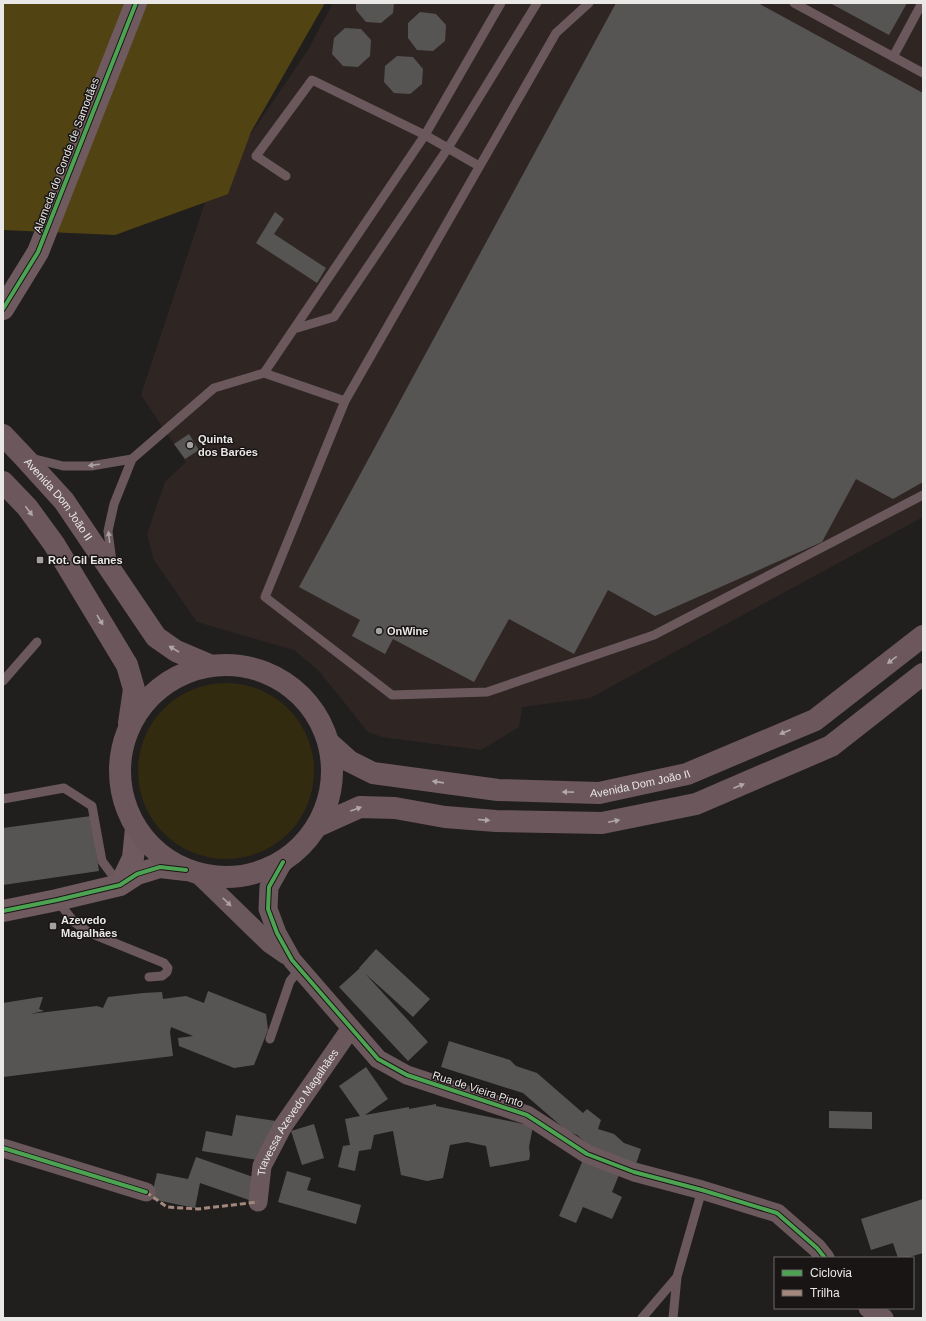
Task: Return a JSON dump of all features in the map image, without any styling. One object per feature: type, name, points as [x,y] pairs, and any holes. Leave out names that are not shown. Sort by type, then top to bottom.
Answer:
[{"type":"main road","name":"Avenida Dom João II","points":[[3,435],[64,501],[156,637],[176,651],[209,665]]},
{"type":"main road","points":[[3,482],[26,507],[54,544],[127,665],[134,689],[129,728],[120,762],[122,796],[136,828],[158,853],[192,872],[228,878],[256,874],[283,862],[308,840],[320,825],[333,784],[329,743],[323,723],[303,695],[276,675],[243,665],[209,665],[184,672],[161,686],[142,705],[129,728]]},
{"type":"main road","name":"Avenida Dom João II","points":[[329,743],[349,761],[372,773],[498,790],[599,792],[687,774],[815,720],[923,636]]},
{"type":"main road","points":[[320,825],[360,807],[395,808],[445,817],[496,821],[602,823],[696,804],[831,746],[923,674]]},
{"type":"street","name":"Alameda do Conde de Samodães","points":[[4,307],[38,252],[136,3]]},
{"type":"street","points":[[120,885],[133,858],[136,828]]},
{"type":"street","name":"Rua de Vieira Pinto","points":[[283,862],[269,887],[268,909],[277,933],[296,965]]},
{"type":"street","points":[[3,911],[120,885],[137,874],[160,868],[192,872]]},
{"type":"street","name":"Rua de Vieira Pinto","points":[[192,872],[270,944],[296,965],[378,1059],[407,1075],[528,1115],[587,1154],[594,1157],[634,1172],[702,1190],[777,1213],[817,1248],[824,1257]]},
{"type":"street","name":"Travessa Azevedo Magalhães","points":[[258,1202],[262,1166],[283,1126],[351,1028]]},
{"type":"street","points":[[3,1148],[146,1192]]},
{"type":"street","points":[[869,1309],[878,1316],[884,1318]]},
{"type":"lane","points":[[264,373],[425,135],[501,3]]},
{"type":"lane","points":[[294,329],[334,317],[448,148],[537,3]]},
{"type":"lane","points":[[589,3],[556,33],[345,401],[265,597],[392,695],[487,692],[654,635],[923,495]]},
{"type":"lane","points":[[794,3],[923,73]]},
{"type":"lane","points":[[893,57],[922,3]]},
{"type":"lane","points":[[286,176],[256,156],[312,80],[425,135],[479,166]]},
{"type":"lane","points":[[114,576],[108,531],[114,504],[132,459],[214,388],[264,373],[345,401]]},
{"type":"lane","points":[[23,456],[63,466],[91,466],[132,459]]},
{"type":"lane","points":[[3,681],[37,642]]},
{"type":"lane","points":[[3,799],[64,788],[92,806],[102,861],[120,885]]},
{"type":"lane","points":[[57,900],[74,922],[90,933],[164,963],[168,968],[167,972],[162,976],[149,977]]},
{"type":"lane","points":[[270,1039],[296,965]]},
{"type":"lane","points":[[673,1318],[677,1278],[702,1190]]},
{"type":"lane","points":[[642,1318],[677,1278]]},
{"type":"shaded area","points":[[3,3],[325,3],[251,132],[228,194],[115,235],[3,230]]},
{"type":"shaded area","points":[[333,3],[923,3],[923,517],[590,698],[522,707],[519,727],[481,750],[382,737],[368,732],[319,671],[294,650],[197,622],[154,560],[147,534],[165,482],[186,462],[141,395],[206,200],[308,50]]},
{"type":"shaded area","points":[[226,683],[243,685],[260,690],[282,703],[294,715],[307,737],[312,754],[314,771],[312,788],[307,805],[294,827],[282,839],[260,852],[243,857],[226,859],[209,857],[192,852],[170,839],[158,827],[145,805],[140,788],[138,771],[140,754],[145,737],[158,715],[170,703],[192,690],[209,685]]},
{"type":"building","points":[[356,3],[394,3],[393,13],[381,23],[366,22],[356,10]]},
{"type":"building","points":[[616,3],[758,3],[923,93],[923,482],[893,499],[856,479],[822,542],[655,616],[608,590],[574,654],[509,619],[474,682],[393,639],[385,654],[352,636],[360,620],[299,587]]},
{"type":"building","points":[[830,3],[907,3],[889,35]]},
{"type":"building","points":[[420,12],[436,14],[446,25],[445,41],[433,51],[417,50],[408,38],[408,23]]},
{"type":"building","points":[[345,28],[361,29],[371,40],[370,56],[358,67],[343,66],[332,54],[334,38]]},
{"type":"building","points":[[397,56],[413,57],[423,69],[422,84],[410,94],[394,93],[384,82],[385,66]]},
{"type":"building","points":[[275,212],[284,219],[274,234],[326,268],[317,283],[256,243]]},
{"type":"building","points":[[189,434],[199,450],[185,459],[174,444]]},
{"type":"building","points":[[91,816],[99,871],[3,885],[3,828]]},
{"type":"building","points":[[376,949],[430,999],[413,1017],[359,968]]},
{"type":"building","points":[[360,968],[428,1042],[408,1061],[339,987]]},
{"type":"building","points":[[208,991],[266,1014],[268,1030],[254,1065],[234,1068],[179,1046],[178,1038],[193,1036],[171,1027],[170,1032],[173,1056],[3,1077],[3,1003],[43,997],[39,1009],[44,1011],[30,1014],[97,1006],[103,1008],[108,997],[143,993],[162,992],[163,999],[186,996],[204,1003]]},
{"type":"building","points":[[449,1041],[510,1060],[516,1066],[537,1073],[583,1113],[587,1109],[601,1120],[598,1129],[614,1134],[624,1143],[641,1149],[635,1167],[592,1148],[577,1135],[567,1131],[523,1093],[441,1067]]},
{"type":"building","points":[[366,1067],[388,1099],[365,1115],[436,1104],[436,1106],[533,1126],[529,1147],[529,1160],[490,1167],[486,1146],[467,1142],[450,1145],[443,1178],[427,1181],[401,1175],[393,1131],[374,1135],[371,1149],[359,1151],[355,1171],[338,1167],[343,1146],[350,1145],[345,1119],[360,1116],[339,1086]]},
{"type":"building","points":[[829,1111],[872,1112],[872,1129],[829,1128]]},
{"type":"building","points":[[236,1115],[276,1121],[269,1162],[202,1151],[206,1131],[232,1136]]},
{"type":"building","points":[[314,1124],[324,1158],[302,1165],[291,1131]]},
{"type":"building","points":[[196,1157],[256,1178],[249,1200],[200,1183],[195,1208],[151,1199],[157,1173],[188,1179]]},
{"type":"building","points":[[583,1160],[619,1175],[612,1192],[622,1197],[612,1219],[583,1207],[576,1223],[559,1216]]},
{"type":"building","points":[[287,1171],[311,1178],[307,1190],[361,1205],[356,1224],[278,1202]]},
{"type":"building","points":[[923,1199],[923,1253],[909,1257],[898,1257],[893,1243],[871,1250],[861,1219]]},
{"type":"marked path","points":[[146,1192],[167,1207],[198,1209],[258,1202]]},
{"type":"cycle path","points":[[3,309],[38,252],[136,3]]},
{"type":"cycle path","points":[[283,862],[269,887],[268,909],[277,933],[292,960],[378,1059],[407,1075],[527,1115],[587,1154],[634,1172],[702,1190],[777,1213],[817,1248],[824,1257]]},
{"type":"cycle path","points":[[3,911],[120,885],[137,874],[160,867],[186,870]]},
{"type":"cycle path","points":[[3,1148],[146,1192]]},
{"type":"place","name":"Quinta dos Barões","points":[[190,445]]},
{"type":"place","name":"Rot. Gil Eanes","points":[[40,560]]},
{"type":"place","name":"OnWine","points":[[379,631]]},
{"type":"place","name":"Azevedo Magalhães","points":[[53,926]]}]
